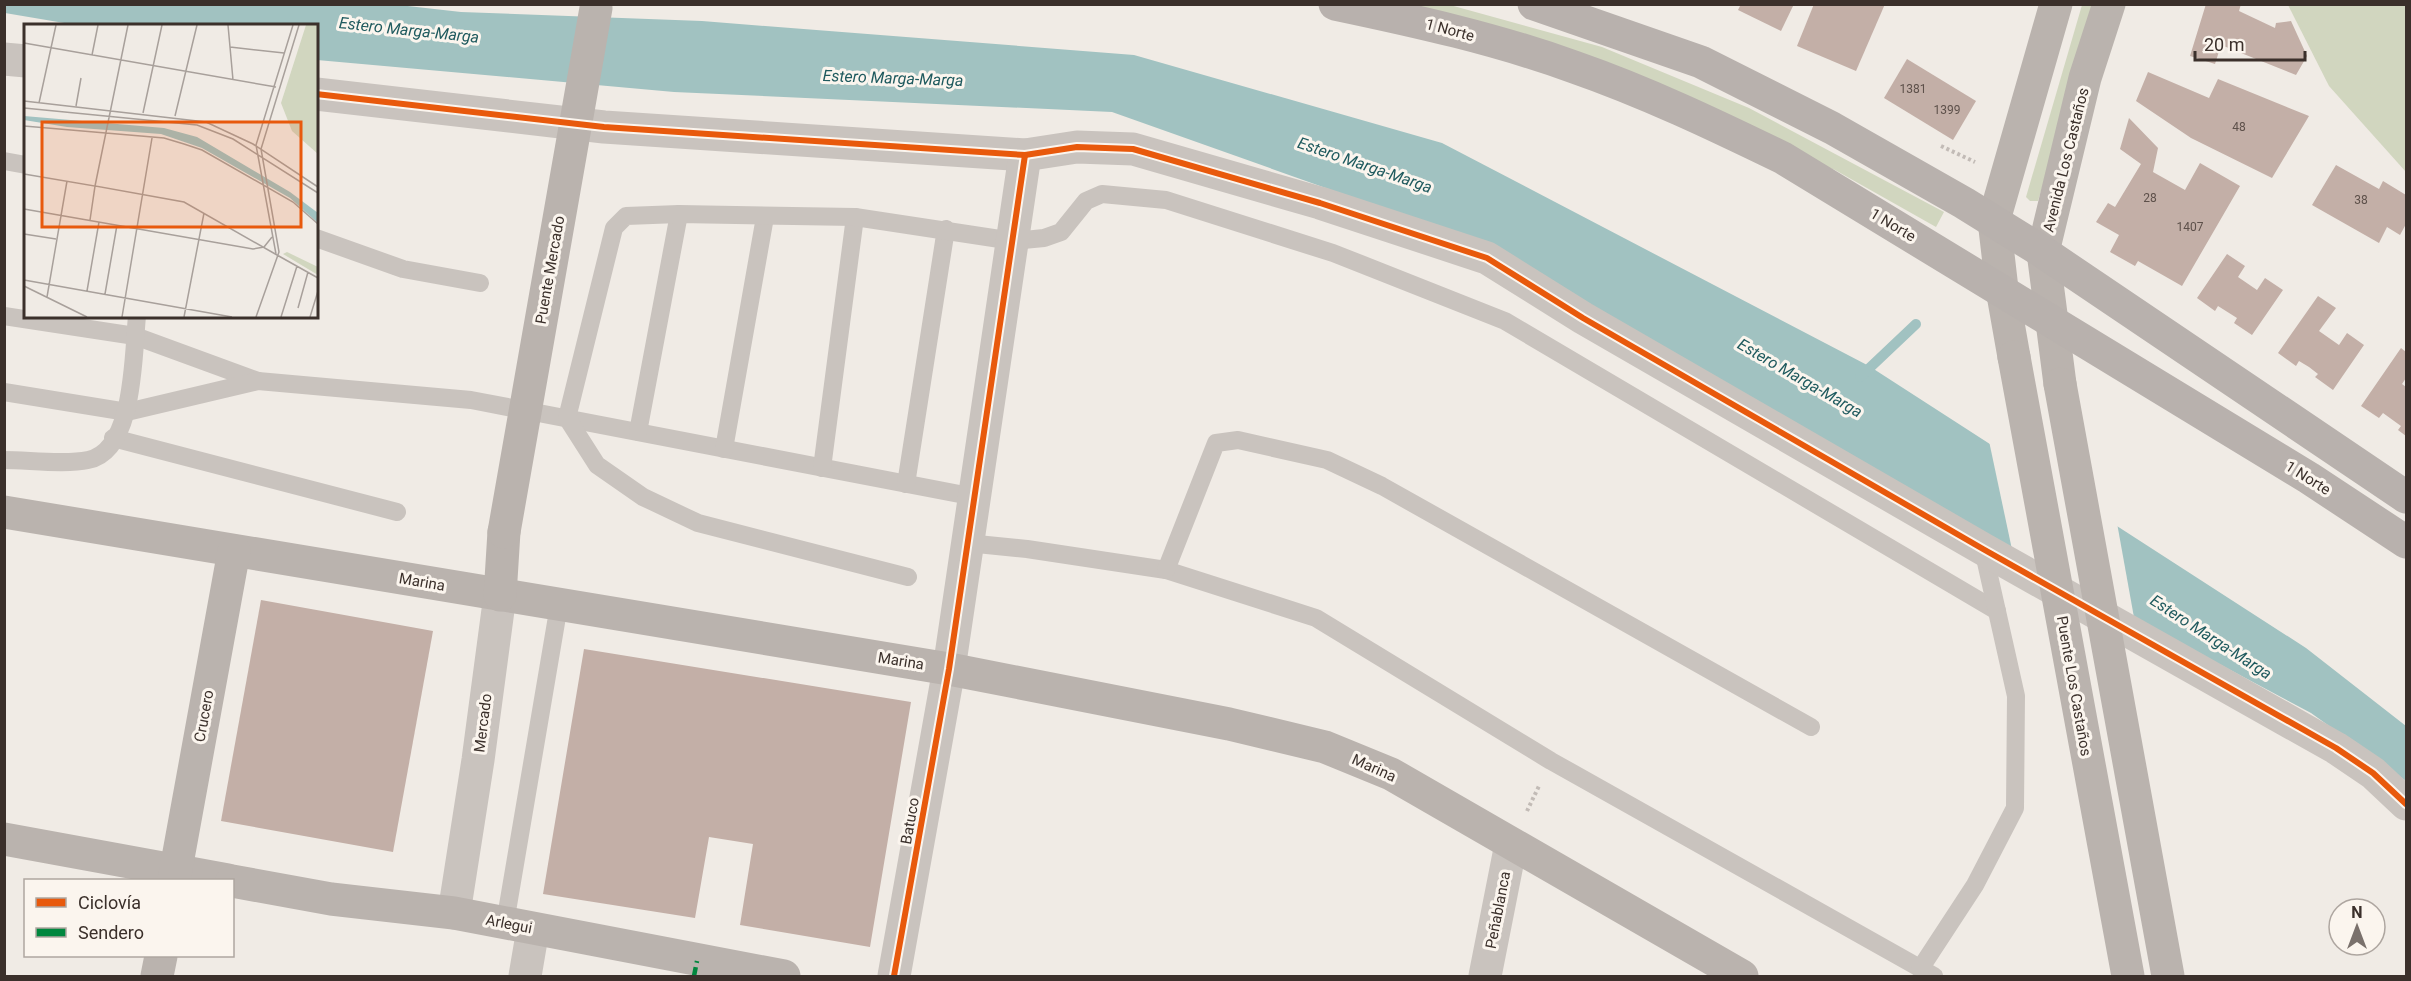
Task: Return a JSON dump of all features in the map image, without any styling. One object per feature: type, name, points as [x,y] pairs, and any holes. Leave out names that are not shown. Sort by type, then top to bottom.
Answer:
[{"type":"main road","name":"1 Norte","points":[[1335,4],[1441,27],[1573,66],[1691,113],[1783,158],[2002,289],[2309,478],[2406,542]]},
{"type":"main road","points":[[1534,4],[1701,63],[1832,128],[1994,220],[2406,497]]},
{"type":"main road","points":[[2002,289],[1994,220],[2056,4]]},
{"type":"main road","name":"Avenida Los Castaños","points":[[2051,319],[2043,252],[2085,78],[2109,4]]},
{"type":"main road","name":"Puente Mercado","points":[[504,532],[596,6]]},
{"type":"main road","name":"Puente Los Castaños","points":[[2002,289],[2128,976]]},
{"type":"main road","points":[[2051,319],[2060,384],[2168,976]]},
{"type":"main road","name":"Marina","points":[[4,512],[949,669],[1229,724],[1325,747],[1391,774],[1742,976]]},
{"type":"main road","name":"Mercado","points":[[500,595],[504,532]]},
{"type":"main road","name":"Crucero","points":[[175,876],[234,551]]},
{"type":"main road","name":"Arlegui","points":[[4,839],[175,876],[208,879]]},
{"type":"main road","name":"Arlegui","points":[[234,882],[331,899],[454,913],[519,926],[695,969],[784,976]]},
{"type":"main road","points":[[157,976],[161,957]]},
{"type":"street","points":[[4,59],[24,61]]},
{"type":"street","points":[[319,99],[604,127],[1025,155],[1077,147],[1133,149],[1320,202],[1487,258],[1583,318],[1983,549],[2336,748],[2373,773],[2406,804]]},
{"type":"street","name":"Batuco","points":[[894,976],[949,669],[1025,155]]},
{"type":"street","name":"Mercado","points":[[454,913],[478,760],[500,595]]},
{"type":"street","name":"Peñablanca","points":[[1485,976],[1511,844]]},
{"type":"street","points":[[519,926],[525,976]]},
{"type":"lane","points":[[4,161],[24,165]]},
{"type":"lane","points":[[908,577],[698,523],[643,497],[597,465],[567,418],[614,228],[626,216],[679,214],[855,217],[946,229],[1013,241],[1044,238],[1061,232],[1086,201],[1102,194],[1166,200],[1333,253],[1505,321],[1997,611]]},
{"type":"lane","points":[[638,432],[679,214]]},
{"type":"lane","points":[[724,449],[765,216]]},
{"type":"lane","points":[[822,468],[855,217]]},
{"type":"lane","points":[[906,484],[946,229]]},
{"type":"lane","points":[[318,239],[402,269],[480,283]]},
{"type":"lane","points":[[4,316],[135,336],[258,381],[471,400],[975,497]]},
{"type":"lane","points":[[4,460],[89,460],[111,446],[127,412],[137,318]]},
{"type":"lane","points":[[4,392],[127,412],[258,381]]},
{"type":"lane","points":[[113,438],[397,512]]},
{"type":"lane","points":[[1166,570],[1216,443],[1238,440],[1327,460],[1400,496],[1811,727]]},
{"type":"lane","points":[[966,543],[1027,549],[1166,570],[1316,618],[1551,760],[1927,973],[2015,808],[2016,696],[1983,549]]},
{"type":"lane","points":[[519,926],[559,605]]},
{"type":"path","points":[[1511,844],[1551,760]]},
{"type":"green space","points":[[1394,5],[1450,5],[1602,47],[1749,108],[1944,212],[1936,227],[1835,170]]},
{"type":"green space","points":[[2082,5],[2097,5],[2038,201],[2030,201],[2026,197]]},
{"type":"green space","points":[[2288,5],[2406,5],[2406,172],[2329,86]]},
{"type":"water","name":"Estero Marga-Marga","points":[[390,4],[461,12],[702,21],[1134,55],[1442,143],[1869,366],[2306,648],[2406,726],[2406,781],[2311,713],[1966,529],[1492,247],[1112,112],[674,92],[318,60],[318,24],[70,24],[5,13],[4,5]]},
{"type":"pier","points":[[1989,441],[2117,523],[2135,623],[2014,559]]},
{"type":"building","points":[[1741,4],[1794,4],[1781,31],[1738,10]]},
{"type":"building","points":[[1814,4],[1885,4],[1856,71],[1797,46]]},
{"type":"building","points":[[2206,4],[2241,4],[2239,11],[2275,28],[2276,23],[2291,21],[2307,56],[2296,75],[2221,45],[2215,64],[2190,56]]},
{"type":"building","points":[[1907,59],[1976,101],[1953,140],[1884,98]]},
{"type":"building","points":[[2148,72],[2209,98],[2218,79],[2309,116],[2272,178],[2191,138],[2136,101]]},
{"type":"building","points":[[2129,118],[2158,148],[2153,172],[2185,190],[2200,163],[2240,186],[2182,286],[2138,261],[2135,266],[2110,252],[2119,235],[2096,222],[2108,203],[2115,207],[2141,164],[2120,149]]},
{"type":"building","points":[[2336,165],[2379,189],[2383,181],[2406,195],[2406,224],[2400,235],[2387,227],[2379,243],[2312,205]]},
{"type":"building","points":[[2227,254],[2245,266],[2238,277],[2257,290],[2265,278],[2283,290],[2252,335],[2234,323],[2237,318],[2218,306],[2215,311],[2197,298]]},
{"type":"building","points":[[2318,296],[2336,308],[2319,331],[2339,345],[2347,333],[2364,345],[2333,390],[2315,377],[2318,374],[2309,367],[2299,361],[2296,366],[2278,353]]},
{"type":"building","points":[[2401,348],[2406,352],[2406,378],[2402,384],[2406,387],[2406,436],[2398,430],[2401,426],[2383,413],[2379,418],[2361,406]]},
{"type":"building","points":[[261,600],[433,631],[393,852],[221,821]]},
{"type":"building","points":[[584,649],[911,702],[870,947],[740,925],[753,844],[709,837],[695,918],[543,894]]},
{"type":"waterway","points":[[1860,377],[1916,324]]},
{"type":"marked path","points":[[694,976],[697,961]]},
{"type":"cycle path","points":[[318,94],[604,127],[1025,155],[1077,147],[1133,149],[1320,203],[1487,258],[1583,318],[1983,549],[2336,748],[2373,773],[2406,804]]},
{"type":"cycle path","points":[[894,976],[949,669],[1025,155]]}]
